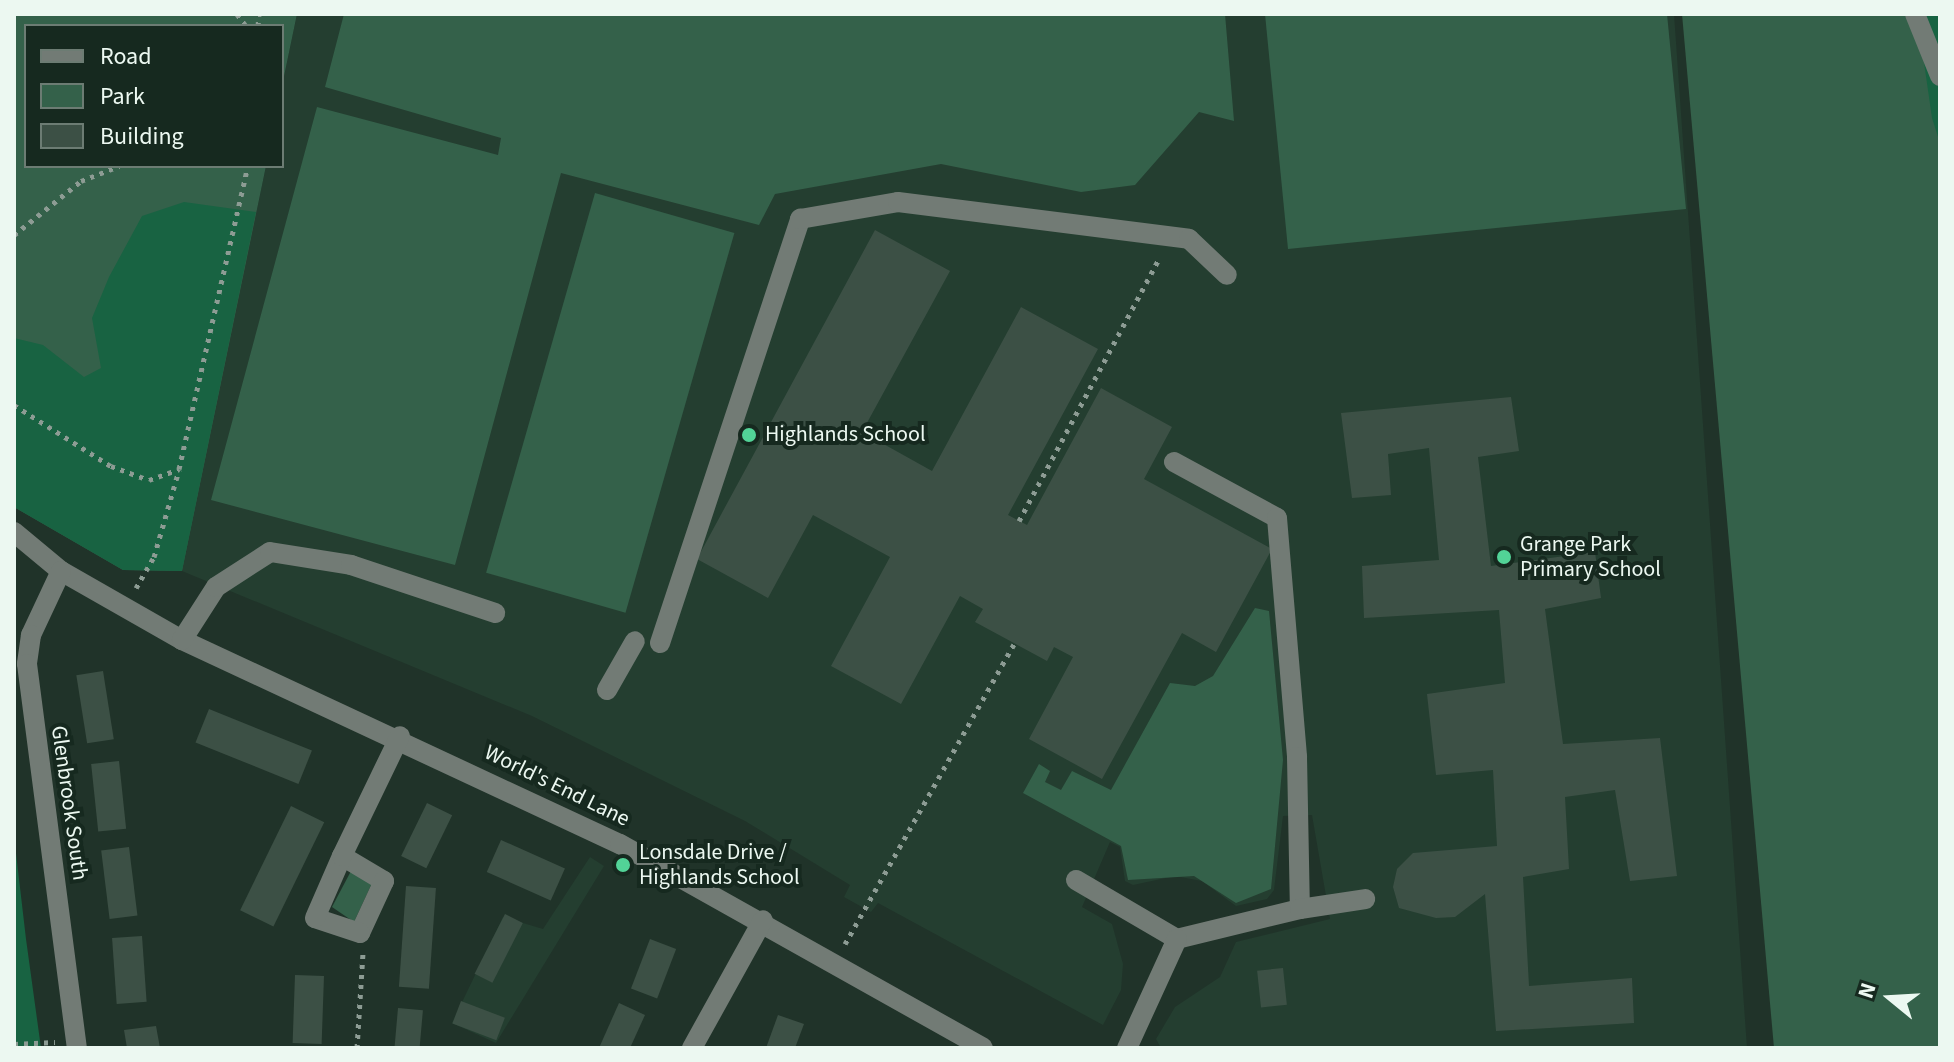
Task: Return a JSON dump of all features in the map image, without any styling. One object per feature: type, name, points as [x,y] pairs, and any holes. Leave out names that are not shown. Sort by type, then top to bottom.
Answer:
[{"type":"street","points":[[1915,14],[1940,76]]},
{"type":"street","points":[[660,643],[800,219],[898,202],[1189,239],[1227,275]]},
{"type":"street","points":[[1174,462],[1277,518],[1297,757],[1300,909]]},
{"type":"street","name":"World's End Lane","points":[[14,532],[61,571],[182,640],[400,736],[763,920],[983,1048]]},
{"type":"street","points":[[182,640],[216,587],[270,552],[351,565],[495,613]]},
{"type":"street","name":"Glenbrook South","points":[[61,571],[31,635],[27,664],[77,1044]]},
{"type":"street","points":[[607,690],[635,641]]},
{"type":"street","points":[[342,856],[384,881],[360,933],[315,918],[342,856],[400,736]]},
{"type":"street","points":[[1076,880],[1177,939],[1300,909],[1365,899]]},
{"type":"street","points":[[692,1048],[763,920]]},
{"type":"street","points":[[1127,1048],[1177,939]]},
{"type":"path","points":[[14,235],[81,181],[114,168]]},
{"type":"path","points":[[124,609],[154,557],[179,469],[248,168]]},
{"type":"path","points":[[1019,521],[1170,239]]},
{"type":"path","points":[[14,405],[111,466],[149,480],[179,469]]},
{"type":"path","points":[[834,962],[1014,644]]},
{"type":"path","points":[[357,1048],[360,933]]},
{"type":"path","points":[[14,1044],[77,1044]]},
{"type":"shaded area","name":"Highlands School","points":[[297,14],[1674,14],[1747,1048],[1161,1048],[1156,1039],[1175,1007],[1220,977],[1236,942],[1330,919],[1312,815],[1283,816],[1274,890],[1267,899],[1236,906],[1202,881],[1175,876],[1133,885],[1125,881],[1120,847],[1110,842],[1082,907],[1112,924],[1123,964],[1121,990],[1103,1025],[878,903],[871,912],[844,897],[850,885],[745,821],[532,716],[182,571],[266,168],[284,168],[284,76]]},
{"type":"shaded area","points":[[590,857],[604,866],[496,1043],[452,1023],[503,917],[543,929]]},
{"type":"green space","points":[[14,14],[297,14],[284,76],[284,24],[24,24],[24,168],[266,168],[182,571],[123,570],[14,507]]},
{"type":"green space","points":[[344,14],[1225,14],[1234,121],[1199,112],[1135,185],[1081,192],[941,164],[775,194],[759,225],[561,173],[455,565],[211,500],[317,107],[498,155],[501,138],[325,87]]},
{"type":"green space","points":[[1265,14],[1667,14],[1686,209],[1288,249]]},
{"type":"green space","points":[[1682,14],[1940,14],[1940,1048],[1774,1048]]},
{"type":"green space","points":[[1917,14],[1940,14],[1940,143],[1932,118]]},
{"type":"green space","points":[[595,193],[734,233],[626,613],[486,573]]},
{"type":"green space","points":[[184,202],[256,212],[182,571],[123,570],[14,507],[14,338],[43,345],[84,377],[101,368],[92,318],[109,277],[142,216]]},
{"type":"green space","points":[[1255,608],[1269,611],[1283,760],[1271,889],[1236,903],[1194,876],[1128,880],[1121,846],[1023,793],[1039,764],[1050,771],[1045,782],[1061,790],[1072,771],[1111,790],[1170,683],[1195,686],[1213,676]]},
{"type":"green space","points":[[14,836],[26,939],[41,1048],[14,1048]]},
{"type":"green space","points":[[351,871],[373,881],[354,922],[332,907]]},
{"type":"building","points":[[875,230],[950,271],[862,432],[932,471],[1021,307],[1098,349],[1008,515],[1027,525],[1101,388],[1172,427],[1144,479],[1272,549],[1216,652],[1182,633],[1102,779],[1029,739],[1073,657],[1054,647],[1047,661],[975,622],[983,609],[960,596],[901,704],[831,666],[890,557],[813,515],[768,598],[697,559]]},
{"type":"building","points":[[1511,397],[1519,451],[1478,457],[1491,566],[1595,552],[1601,598],[1545,609],[1563,744],[1660,738],[1677,876],[1630,881],[1615,790],[1565,797],[1569,869],[1523,877],[1529,986],[1632,978],[1634,1023],[1496,1031],[1485,894],[1455,917],[1436,918],[1399,908],[1393,887],[1397,869],[1413,853],[1497,846],[1493,770],[1436,775],[1427,694],[1505,683],[1499,610],[1364,618],[1362,566],[1439,560],[1429,448],[1388,454],[1391,495],[1352,498],[1341,413]]},
{"type":"building","points":[[103,671],[114,739],[87,743],[76,675]]},
{"type":"building","points":[[209,709],[312,751],[298,784],[196,742]]},
{"type":"building","points":[[119,761],[126,829],[98,832],[91,764]]},
{"type":"building","points":[[427,803],[452,815],[426,868],[401,856]]},
{"type":"building","points":[[291,806],[324,822],[273,926],[240,910]]},
{"type":"building","points":[[501,840],[565,868],[551,900],[487,872]]},
{"type":"building","points":[[129,847],[137,915],[110,919],[101,850]]},
{"type":"building","points":[[406,886],[436,888],[429,989],[399,987]]},
{"type":"building","points":[[505,914],[523,923],[492,983],[475,974]]},
{"type":"building","points":[[142,936],[147,1002],[117,1004],[112,938]]},
{"type":"building","points":[[650,939],[676,949],[657,999],[631,988]]},
{"type":"building","points":[[1283,968],[1287,1005],[1261,1008],[1257,971]]},
{"type":"building","points":[[295,975],[324,976],[322,1044],[293,1043]]},
{"type":"building","points":[[461,1001],[505,1018],[496,1040],[452,1023]]},
{"type":"building","points":[[619,1003],[645,1015],[630,1048],[599,1048]]},
{"type":"building","points":[[398,1008],[423,1010],[420,1048],[395,1048]]},
{"type":"building","points":[[778,1015],[804,1024],[795,1048],[766,1048]]},
{"type":"building","points":[[156,1026],[160,1048],[127,1048],[124,1030]]},
{"type":"place","name":"Highlands School","points":[[749,435]]},
{"type":"place","name":"Grange Park Primary School","points":[[1504,557]]},
{"type":"place","name":"Lonsdale Drive / Highlands School","points":[[623,865]]}]
